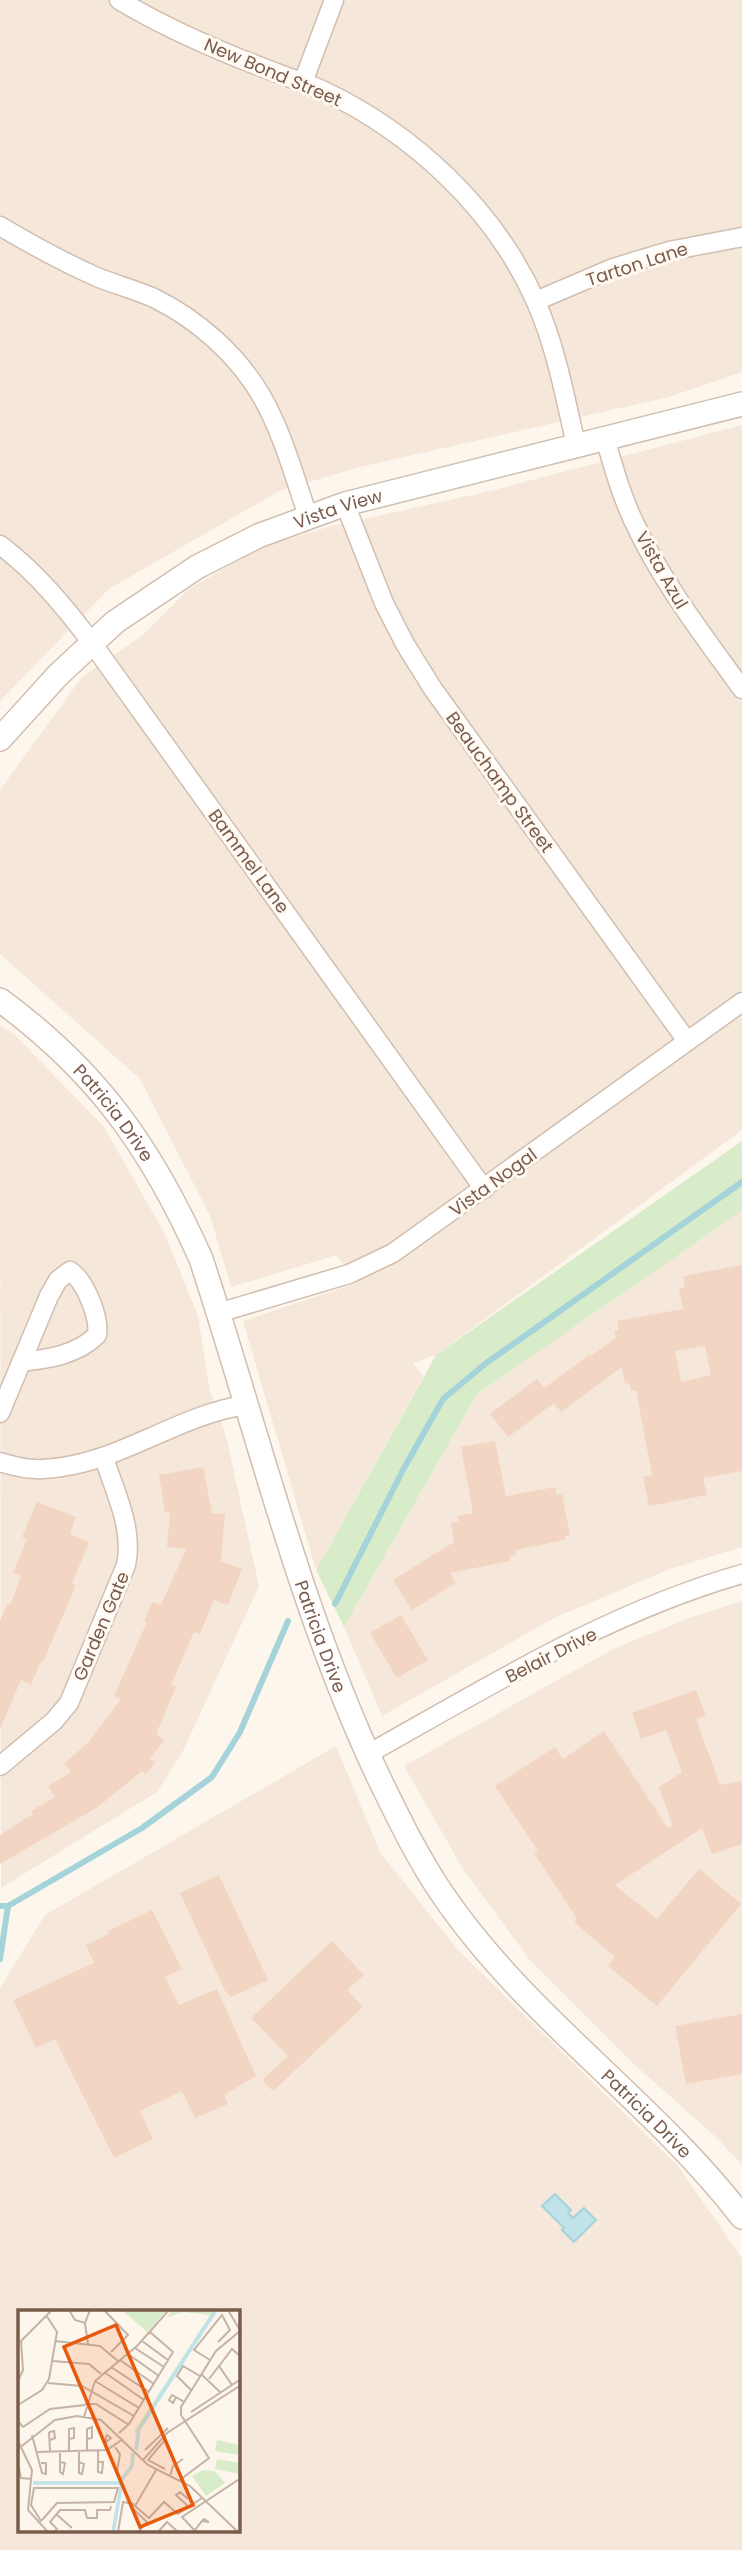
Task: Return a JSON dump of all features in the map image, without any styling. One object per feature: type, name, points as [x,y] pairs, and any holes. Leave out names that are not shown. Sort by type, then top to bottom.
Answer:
[{"type":"street","name":"New Bond Street","points":[[118,0],[175,31],[303,82],[362,111],[401,137],[437,167],[473,205],[502,242],[536,301],[555,356],[576,445]]},
{"type":"street","points":[[303,82],[334,0]]},
{"type":"street","points":[[0,226],[38,249],[99,278],[154,298],[206,332],[227,351],[246,373],[268,408],[308,516]]},
{"type":"street","name":"Tarton Lane","points":[[536,301],[613,268],[668,251],[742,237]]},
{"type":"street","name":"Vista View","points":[[0,739],[58,675],[115,622],[197,566],[258,536],[345,504],[742,404]]},
{"type":"street","name":"Vista Azul","points":[[605,438],[633,520],[659,569],[742,689]]},
{"type":"street","name":"Beauchamp Street","points":[[345,504],[384,603],[433,689],[687,1041]]},
{"type":"street","name":"Bammel Lane","points":[[0,545],[21,561],[55,597],[92,643],[484,1189]]},
{"type":"street","name":"Patricia Drive","points":[[0,1000],[29,1021],[73,1061],[112,1105],[147,1153],[177,1205],[201,1259],[308,1606],[348,1710],[411,1844],[443,1896],[478,1942],[559,2031],[671,2136],[718,2185],[742,2217]]},
{"type":"street","name":"Vista Nogal","points":[[218,1313],[349,1274],[393,1253],[742,1002]]},
{"type":"street","points":[[0,1413],[21,1362],[49,1296],[58,1280],[70,1270],[89,1297],[98,1327],[97,1335],[90,1342],[68,1353],[21,1362]]},
{"type":"street","points":[[0,1462],[40,1470],[76,1465],[104,1458],[222,1408],[245,1405]]},
{"type":"street","name":"Garden Gate","points":[[0,1766],[54,1721],[69,1703],[126,1565],[129,1552],[128,1534],[104,1458]]},
{"type":"street","name":"Belair Drive","points":[[368,1754],[571,1641],[742,1574]]},
{"type":"shaded area","points":[[0,0],[742,0],[742,372],[669,397],[360,467],[279,491],[109,589],[0,701]]},
{"type":"shaded area","points":[[742,425],[742,1130],[436,1355],[413,1363],[423,1377],[316,1570],[243,1321],[357,1283],[337,1255],[231,1287],[210,1216],[140,1079],[0,954],[0,790],[82,677],[143,635],[189,589],[262,547],[328,527],[490,491]]},
{"type":"shaded area","points":[[0,1025],[14,1034],[104,1127],[165,1234],[198,1316],[210,1391],[226,1436],[259,1586],[182,1753],[157,1792],[1,1888]]},
{"type":"shaded area","points":[[742,1211],[742,1547],[670,1569],[556,1617],[382,1716],[344,1627],[477,1394]]},
{"type":"shaded area","points":[[742,1601],[742,2165],[718,2139],[636,2066],[529,1959],[463,1869],[404,1766],[613,1649],[692,1617]]},
{"type":"shaded area","points":[[336,1746],[380,1852],[458,1950],[677,2165],[742,2258],[742,2550],[0,2550],[0,1988],[45,1915]]},
{"type":"green space","points":[[742,1141],[742,1211],[477,1394],[344,1627],[316,1570],[436,1355]]},
{"type":"water","points":[[555,2194],[571,2210],[568,2213],[573,2218],[584,2208],[596,2220],[574,2242],[542,2206]]},
{"type":"building","points":[[742,1265],[742,1471],[703,1478],[707,1495],[649,1506],[643,1477],[652,1475],[636,1390],[631,1391],[629,1383],[625,1384],[622,1367],[561,1412],[554,1403],[508,1437],[490,1414],[537,1379],[544,1388],[616,1338],[614,1331],[619,1330],[617,1321],[683,1309],[679,1288],[685,1287],[683,1276]],"holes":[[[705,1346],[711,1375],[681,1382],[675,1351]]]},
{"type":"building","points":[[495,1441],[506,1496],[555,1487],[557,1495],[562,1494],[570,1535],[565,1536],[565,1540],[516,1550],[516,1555],[509,1556],[510,1561],[450,1573],[456,1583],[412,1610],[393,1580],[454,1542],[451,1523],[459,1521],[457,1516],[473,1513],[461,1447]]},
{"type":"building","points":[[203,1467],[212,1513],[225,1514],[221,1561],[242,1569],[228,1605],[214,1600],[200,1634],[194,1632],[171,1685],[176,1687],[156,1734],[164,1740],[150,1759],[155,1762],[146,1774],[142,1771],[98,1807],[0,1864],[0,1835],[33,1814],[31,1811],[55,1797],[48,1786],[71,1772],[64,1763],[88,1743],[121,1699],[114,1696],[147,1622],[144,1621],[152,1602],[161,1605],[186,1549],[167,1547],[170,1512],[165,1513],[159,1475]]},
{"type":"building","points":[[37,1502],[76,1517],[70,1534],[89,1542],[72,1584],[76,1585],[43,1662],[41,1661],[31,1685],[21,1680],[0,1729],[0,1621],[7,1604],[10,1605],[21,1576],[13,1573],[27,1539],[22,1537]]},
{"type":"building","points":[[401,1615],[428,1660],[397,1678],[370,1633]]},
{"type":"building","points":[[696,1690],[706,1716],[696,1719],[720,1785],[742,1781],[742,1844],[712,1854],[702,1828],[615,1885],[657,1919],[699,1869],[741,1904],[657,2006],[608,1966],[615,1957],[574,1922],[577,1919],[534,1853],[538,1851],[495,1786],[555,1747],[563,1759],[604,1731],[668,1828],[673,1826],[659,1787],[682,1772],[666,1730],[641,1739],[632,1713]]},
{"type":"building","points":[[219,1875],[268,1980],[231,1997],[225,1991],[180,1893]]},
{"type":"building","points":[[152,1910],[182,1969],[165,1977],[179,2005],[217,1989],[256,2076],[224,2095],[228,2104],[195,2118],[182,2091],[140,2111],[153,2139],[114,2158],[55,2039],[36,2048],[13,2000],[94,1963],[86,1945]]},
{"type":"building","points":[[332,1941],[364,1975],[347,1990],[363,2007],[273,2091],[262,2080],[288,2056],[251,2018]]},
{"type":"building","points":[[742,2014],[742,2074],[686,2084],[675,2026]]},
{"type":"waterway","points":[[335,1604],[403,1470],[443,1399],[485,1364],[742,1182]]},
{"type":"waterway","points":[[0,1906],[8,1906],[142,1828],[212,1777],[240,1732],[288,1621]]},
{"type":"waterway","points":[[0,1959],[8,1906]]}]
